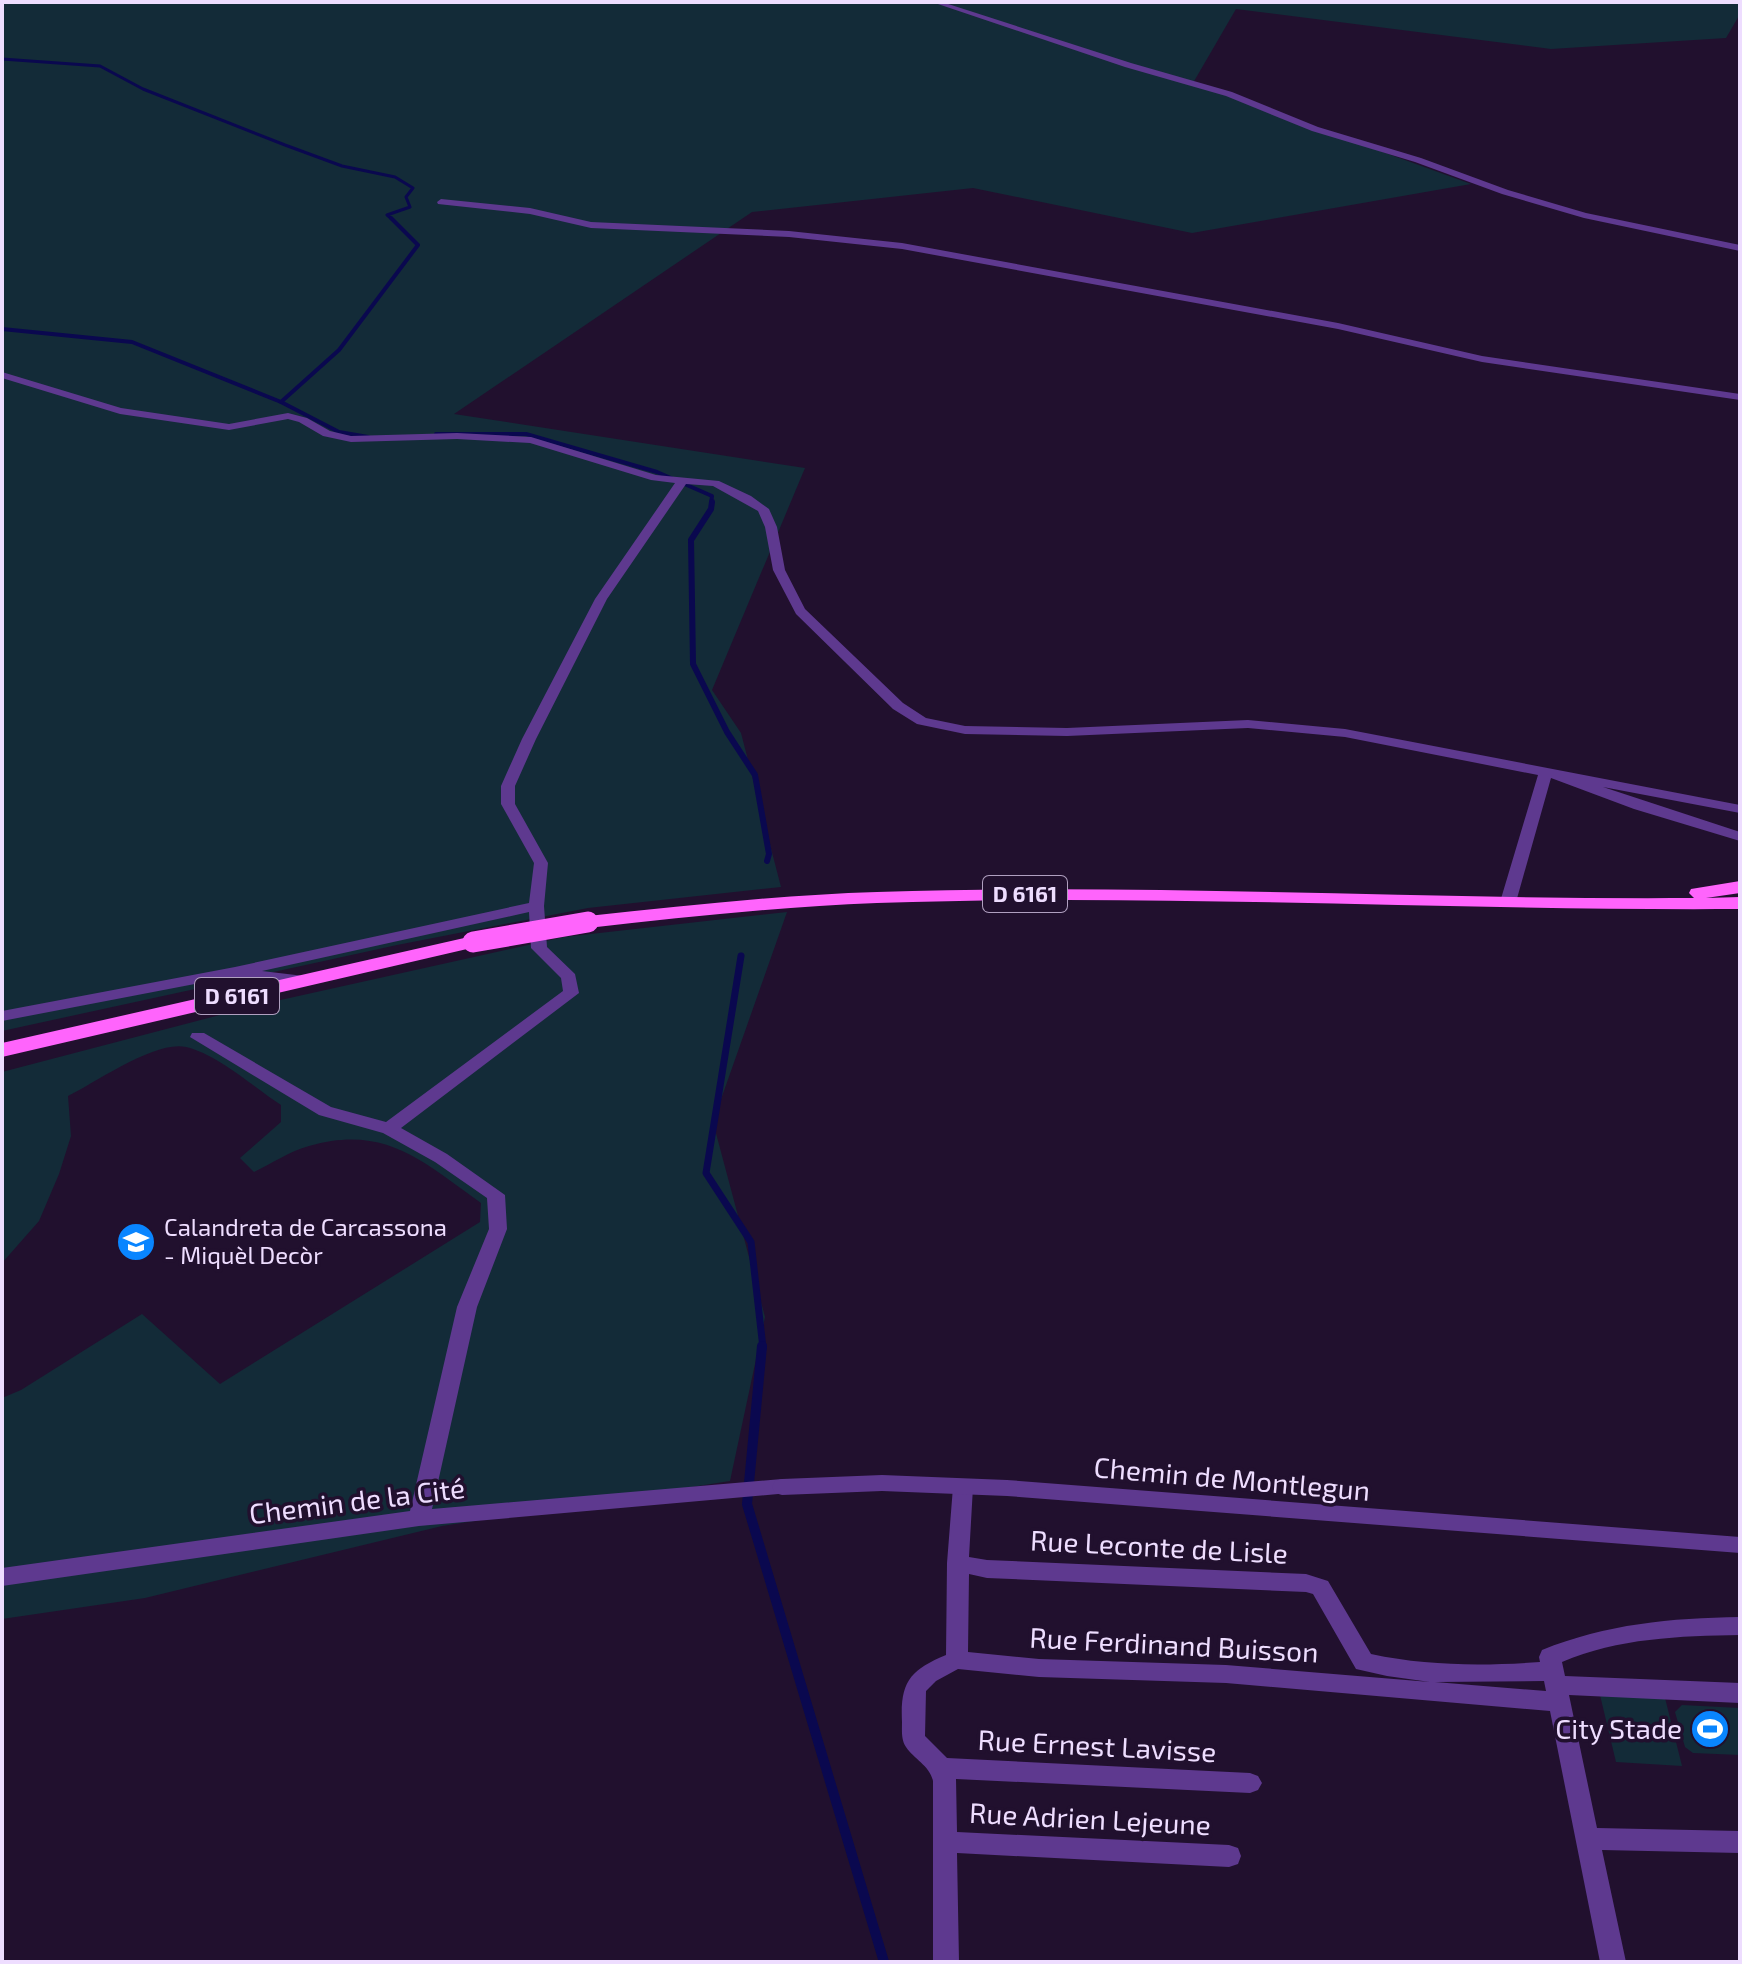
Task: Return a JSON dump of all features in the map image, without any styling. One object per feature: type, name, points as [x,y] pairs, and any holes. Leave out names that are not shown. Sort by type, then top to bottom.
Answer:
[{"type":"main road","name":"D 6161","points":[[2,1050],[473,942],[588,922],[704,908],[979,894],[1462,904],[1696,893],[1740,887]]},
{"type":"main road","points":[[1462,904],[1740,903]]},
{"type":"street","points":[[935,2],[1128,65],[1229,94],[1315,129],[1418,160],[1505,192],[1584,215],[1740,248]]},
{"type":"street","points":[[441,202],[530,211],[591,225],[789,234],[902,246],[1338,326],[1482,359],[1740,397]]},
{"type":"street","points":[[2,375],[120,411],[208,425],[229,427],[288,416],[303,420],[327,434],[351,439],[504,437],[580,453],[655,478],[715,483],[763,509],[771,527],[779,570],[800,611],[898,706],[922,721],[965,730],[1067,732],[1248,724],[1345,733],[1740,809]]},
{"type":"street","points":[[389,1129],[571,993],[569,977],[539,948],[536,906],[541,863],[508,804],[508,786],[601,599],[682,481]]},
{"type":"street","points":[[1550,773],[1639,806],[1740,837]]},
{"type":"street","points":[[1508,902],[1550,773]]},
{"type":"street","points":[[2,1016],[235,972],[536,906]]},
{"type":"street","points":[[235,972],[304,981]]},
{"type":"street","points":[[217,1001],[233,990],[235,972]]},
{"type":"street","points":[[198,1037],[325,1111],[389,1129],[441,1158],[496,1195],[498,1229],[467,1307],[419,1518]]},
{"type":"street","name":"Chemin de Montlegun","points":[[720,1492],[882,1483],[1007,1488],[1740,1545]]},
{"type":"street","points":[[946,1962],[948,1842],[945,1781],[942,1768],[914,1740],[912,1695],[917,1681],[929,1671],[957,1660],[963,1487]]},
{"type":"street","name":"Chemin de la Cité","points":[[2,1577],[419,1518],[720,1492]]},
{"type":"street","name":"Rue Leconte de Lisle","points":[[958,1563],[987,1569],[1306,1583],[1320,1587],[1364,1662],[1391,1669],[1555,1679]]},
{"type":"street","points":[[1613,1962],[1555,1679],[1579,1643],[1691,1626],[1740,1626]]},
{"type":"street","name":"Rue Ferdinand Buisson","points":[[957,1660],[1039,1668],[1226,1674],[1555,1679]]},
{"type":"street","points":[[1555,1679],[1740,1693]]},
{"type":"street","name":"Rue Ernest Lavisse","points":[[942,1768],[1250,1783]]},
{"type":"street","points":[[1588,1839],[1740,1842]]},
{"type":"street","name":"Rue Adrien Lejeune","points":[[948,1842],[1229,1856]]},
{"type":"shaded area","points":[[2,2],[1740,2],[1740,14],[1726,38],[1551,49],[1236,9],[1193,83],[1471,184],[1192,233],[973,188],[752,212],[454,414],[805,468],[712,690],[741,733],[781,887],[588,908],[397,945],[2,1031]]},
{"type":"shaded area","points":[[787,912],[713,1122],[765,1317],[730,1481],[442,1526],[145,1598],[2,1619],[2,1398],[21,1390],[142,1314],[220,1384],[480,1222],[481,1203],[402,1151],[360,1140],[336,1140],[309,1146],[254,1172],[240,1158],[281,1122],[281,1105],[210,1057],[186,1047],[173,1047],[143,1056],[68,1096],[71,1136],[59,1174],[39,1221],[2,1263],[2,1072],[258,1005],[564,937]]},
{"type":"shaded area","points":[[1600,1695],[1665,1698],[1682,1766],[1616,1762]]},
{"type":"shaded area","name":"City Stade","points":[[1682,1705],[1740,1708],[1740,1755],[1693,1753],[1685,1747],[1675,1712]]},
{"type":"waterway","points":[[2,59],[100,66],[143,89],[285,145],[342,166],[395,177],[413,188],[406,197],[410,207],[387,215],[393,220]]},
{"type":"waterway","points":[[281,402],[339,350],[418,245],[393,220]]},
{"type":"waterway","points":[[2,329],[132,342],[281,402]]},
{"type":"waterway","points":[[281,402],[339,432],[368,437]]},
{"type":"waterway","points":[[436,434],[526,434],[657,472],[712,496],[711,504]]},
{"type":"waterway","points":[[712,502],[711,509],[691,540],[693,664],[727,732],[755,775],[769,854],[767,861]]},
{"type":"waterway","points":[[741,956],[706,1173],[751,1242],[763,1348]]},
{"type":"waterway","points":[[762,1346],[747,1504],[884,1962]]},
{"type":"place","name":"Calandreta de Carcassona - Miquèl Decòr","points":[[136,1242]]},
{"type":"place","name":"City Stade","points":[[1710,1729]]}]
